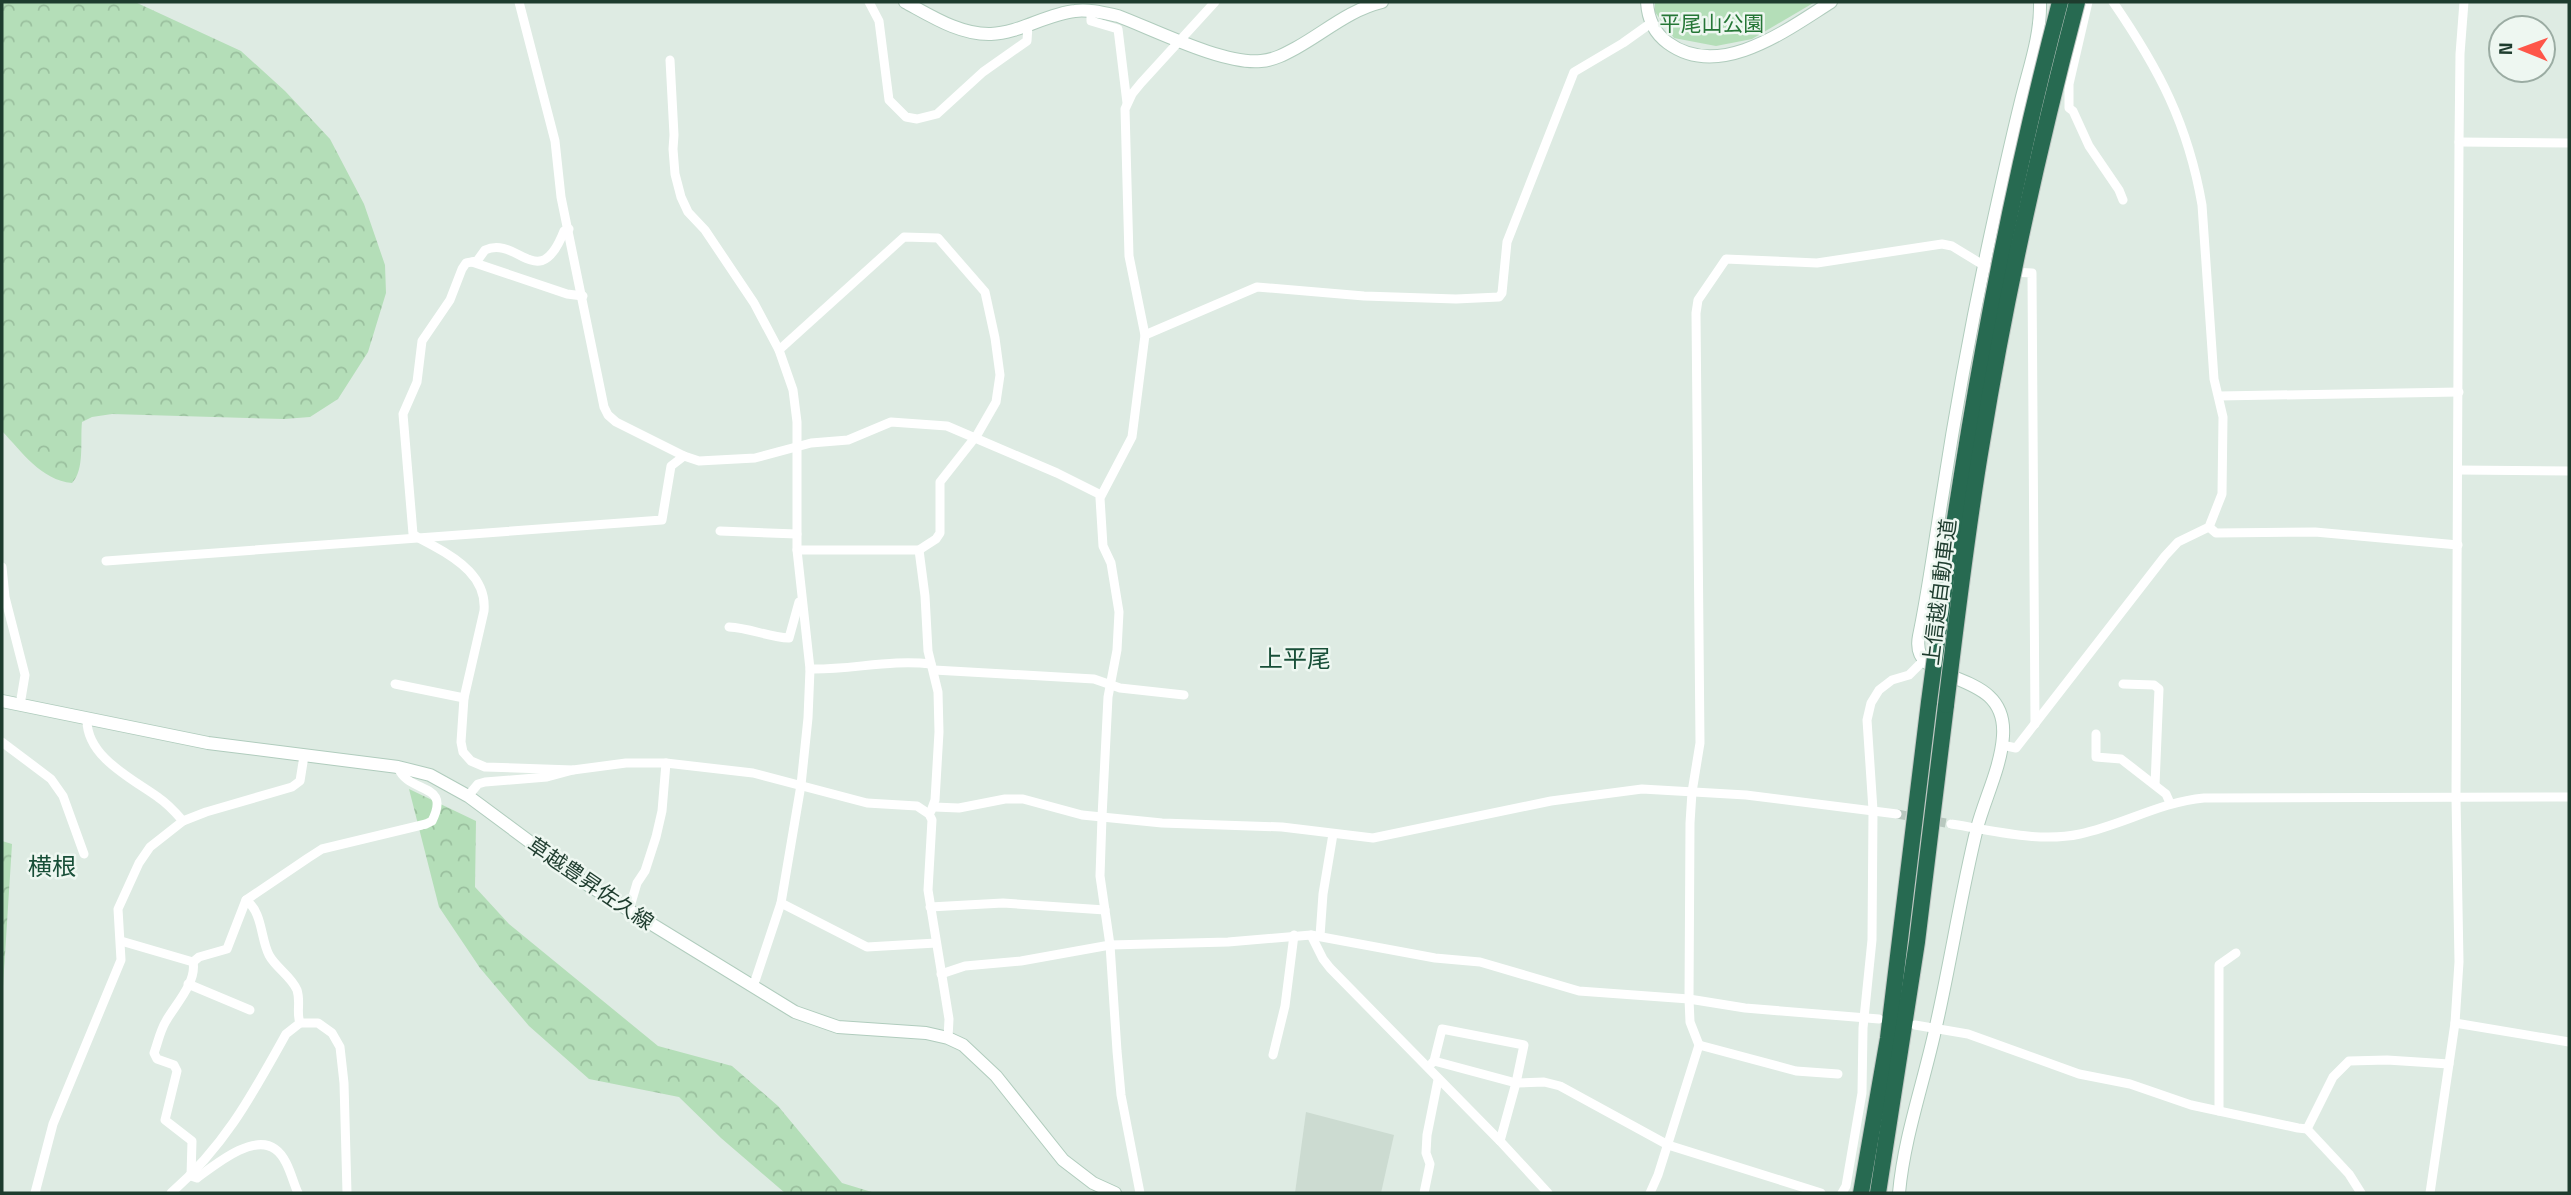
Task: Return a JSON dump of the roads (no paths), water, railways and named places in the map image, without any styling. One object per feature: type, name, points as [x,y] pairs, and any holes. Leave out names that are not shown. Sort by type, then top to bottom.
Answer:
[{"type":"highway","name":"上信越自動車道","points":[[1861,1193],[1888,1038],[1955,505],[1981,356],[2017,178],[2060,2]]},
{"type":"highway","name":"上信越自動車道","points":[[1878,1193],[1917,942],[1971,508],[1994,372],[2034,180],[2077,2]]},
{"type":"street","points":[[519,2],[555,141],[561,197],[608,415],[616,422],[699,461],[755,458],[797,446],[848,440],[891,422],[947,426],[1101,495]]},
{"type":"street","points":[[869,2],[878,21],[889,100],[906,117],[917,119],[937,114],[983,72],[1027,41],[1028,25]]},
{"type":"street","points":[[905,2],[939,20],[974,32],[991,34],[1065,12],[1091,11],[1118,16],[1230,59],[1262,61],[1284,55],[1350,14],[1382,2]]},
{"type":"street","points":[[1127,103],[1141,83],[1215,2]]},
{"type":"street","points":[[1647,2],[1651,23],[1663,39],[1679,50],[1698,55],[1720,55],[1745,50],[1770,40],[1831,2]]},
{"type":"street","points":[[1899,1193],[1977,828],[2002,745],[2000,714],[1987,694],[1971,684],[1935,670],[1923,661],[1918,649],[1929,593],[1942,493],[1984,268],[2009,150],[2038,36],[2040,2]]},
{"type":"street","points":[[2088,2],[2068,84],[2069,108],[2123,200]]},
{"type":"street","points":[[2002,745],[2016,748],[2165,556],[2178,542],[2209,527],[2219,504],[2224,480],[2223,417],[2214,379],[2202,205],[2194,163],[2173,104],[2158,72],[2113,2]]},
{"type":"street","points":[[2430,1193],[2455,1023],[2459,962],[2456,797],[2459,142],[2460,54],[2464,2]]},
{"type":"street","points":[[1091,11],[1091,21],[1118,29],[1127,103],[1129,256],[1145,335],[1132,437],[1101,495],[1103,546],[1111,563],[1119,612],[1117,650],[1110,685],[1100,876],[1111,946],[1121,1095],[1140,1193]]},
{"type":"street","points":[[1145,335],[1257,286],[1375,297],[1499,297],[1502,293],[1507,242],[1574,72],[1651,23]]},
{"type":"street","points":[[670,60],[673,149],[681,197],[688,212],[705,230],[754,303],[779,349],[793,390],[797,446],[797,550],[810,669],[808,718],[801,785],[780,903],[753,987]]},
{"type":"street","points":[[2459,142],[2569,143]]},
{"type":"street","points":[[569,229],[564,231],[553,253],[542,261],[530,260],[495,247],[485,250],[477,261],[466,263],[450,300],[422,341],[416,385],[403,414],[411,529],[418,538],[463,566],[476,578],[482,590],[484,611],[464,698],[461,742],[463,752],[471,761],[485,766],[573,770]]},
{"type":"street","points":[[779,349],[904,237],[938,238],[985,292],[1000,375],[996,401],[974,439],[940,482],[940,533],[936,539],[919,550],[797,550]]},
{"type":"street","points":[[1650,1193],[1699,1045],[1690,1022],[1689,999],[1692,792],[1700,743],[1696,313],[1698,300],[1726,259],[1817,263],[1942,244],[1952,246],[1984,268],[2032,274],[2035,724]]},
{"type":"street","points":[[472,262],[567,294],[583,296]]},
{"type":"street","points":[[2219,396],[2459,392]]},
{"type":"street","points":[[106,561],[662,520],[671,466],[684,456]]},
{"type":"street","points":[[2458,470],[2569,471]]},
{"type":"street","points":[[2209,527],[2216,533],[2315,532],[2458,545]]},
{"type":"street","points":[[720,531],[797,534]]},
{"type":"street","points":[[919,550],[928,651],[938,692],[939,721],[928,890],[949,1018],[948,1038]]},
{"type":"street","points":[[2,567],[5,597],[25,675],[20,705]]},
{"type":"street","points":[[729,627],[744,627],[773,638],[789,638],[801,599]]},
{"type":"street","points":[[1842,1193],[1846,1186],[1862,1093],[1872,940],[1874,810],[1867,720],[1871,703],[1879,690],[1892,680],[1909,675],[1923,661]]},
{"type":"street","points":[[810,669],[855,668],[889,662],[1094,679],[1121,688],[1184,695]]},
{"type":"street","points":[[395,684],[464,698]]},
{"type":"street","points":[[2123,684],[2154,685],[2159,689],[2155,785]]},
{"type":"street","name":"草越豊昇佐久線","points":[[2,701],[208,743],[398,767],[430,775],[468,796],[588,885],[795,1012],[827,1025],[850,1029],[926,1032],[948,1038],[973,1053],[996,1076],[1063,1160],[1093,1184],[1115,1193]]},
{"type":"street","points":[[87,719],[92,740],[107,759],[161,799],[183,821]]},
{"type":"street","points":[[2096,734],[2096,757],[2121,759],[2169,797],[2170,803]]},
{"type":"street","points":[[2,742],[51,779],[62,796],[84,854]]},
{"type":"street","points":[[35,1193],[53,1124],[121,960],[118,909],[139,863],[150,847],[183,821],[292,787],[300,781],[304,756]]},
{"type":"street","points":[[468,796],[482,783],[547,777],[573,770],[626,764],[666,763],[742,771],[867,803],[917,806],[932,811],[1023,799],[1082,815],[1162,823],[1282,827],[1373,838],[1551,801],[1642,789],[1746,795],[1897,814]]},
{"type":"street","points":[[629,910],[656,837],[662,811],[666,763]]},
{"type":"street","points":[[193,962],[199,957],[227,949],[246,900],[322,849],[432,821],[438,804],[437,797],[407,781],[398,767]]},
{"type":"street","points":[[1951,824],[2032,836],[2067,837],[2095,830],[2170,803],[2204,798],[2569,797]]},
{"type":"street","points":[[1333,834],[1316,935],[1323,959],[1430,1064],[1438,1080],[1500,1140],[1548,1193]]},
{"type":"street","points":[[246,900],[255,908],[270,956],[298,993],[297,1016],[300,1023]]},
{"type":"street","points":[[780,903],[867,947],[936,943]]},
{"type":"street","points":[[930,907],[1003,903],[1105,910]]},
{"type":"street","points":[[1273,1055],[1285,1006],[1294,935]]},
{"type":"street","points":[[941,974],[965,965],[1021,961],[1111,946],[1228,942],[1316,935],[1435,958],[1480,962],[1579,990],[1879,1019]]},
{"type":"street","points":[[121,941],[193,962]]},
{"type":"street","points":[[2219,1111],[2219,965],[2236,953]]},
{"type":"street","points":[[191,1176],[192,1141],[165,1120],[177,1071],[174,1066],[157,1059],[154,1053],[164,1023],[194,971],[193,962]]},
{"type":"street","points":[[188,984],[250,1010]]},
{"type":"street","points":[[172,1193],[228,1134],[286,1034],[300,1023],[318,1023],[332,1032],[340,1047],[344,1083],[347,1193]]},
{"type":"street","points":[[2455,1023],[2569,1042]]},
{"type":"street","points":[[1915,1025],[1968,1034],[2079,1074],[2130,1084],[2191,1105],[2306,1129],[2349,1174],[2361,1193]]},
{"type":"street","points":[[1430,1064],[1442,1029],[1524,1045],[1500,1140]]},
{"type":"street","points":[[1699,1045],[1796,1071],[1838,1073]]},
{"type":"street","points":[[2306,1129],[2333,1077],[2349,1061],[2449,1064]]},
{"type":"street","points":[[1430,1064],[1516,1083],[1544,1082],[1560,1086],[1668,1145],[1821,1193]]},
{"type":"street","points":[[1424,1193],[1430,1164],[1426,1153],[1427,1135],[1438,1080]]},
{"type":"street","points":[[191,1176],[197,1178],[240,1149],[265,1146],[276,1150],[284,1160],[298,1193]]},
{"type":"tunnel","points":[[1897,814],[1951,824]]},
{"type":"district","name":"上平尾","points":[[1295,658]]},
{"type":"district","name":"横根","points":[[52,866]]},
{"type":"park label","name":"平尾山公園","points":[[1712,23]]}]
